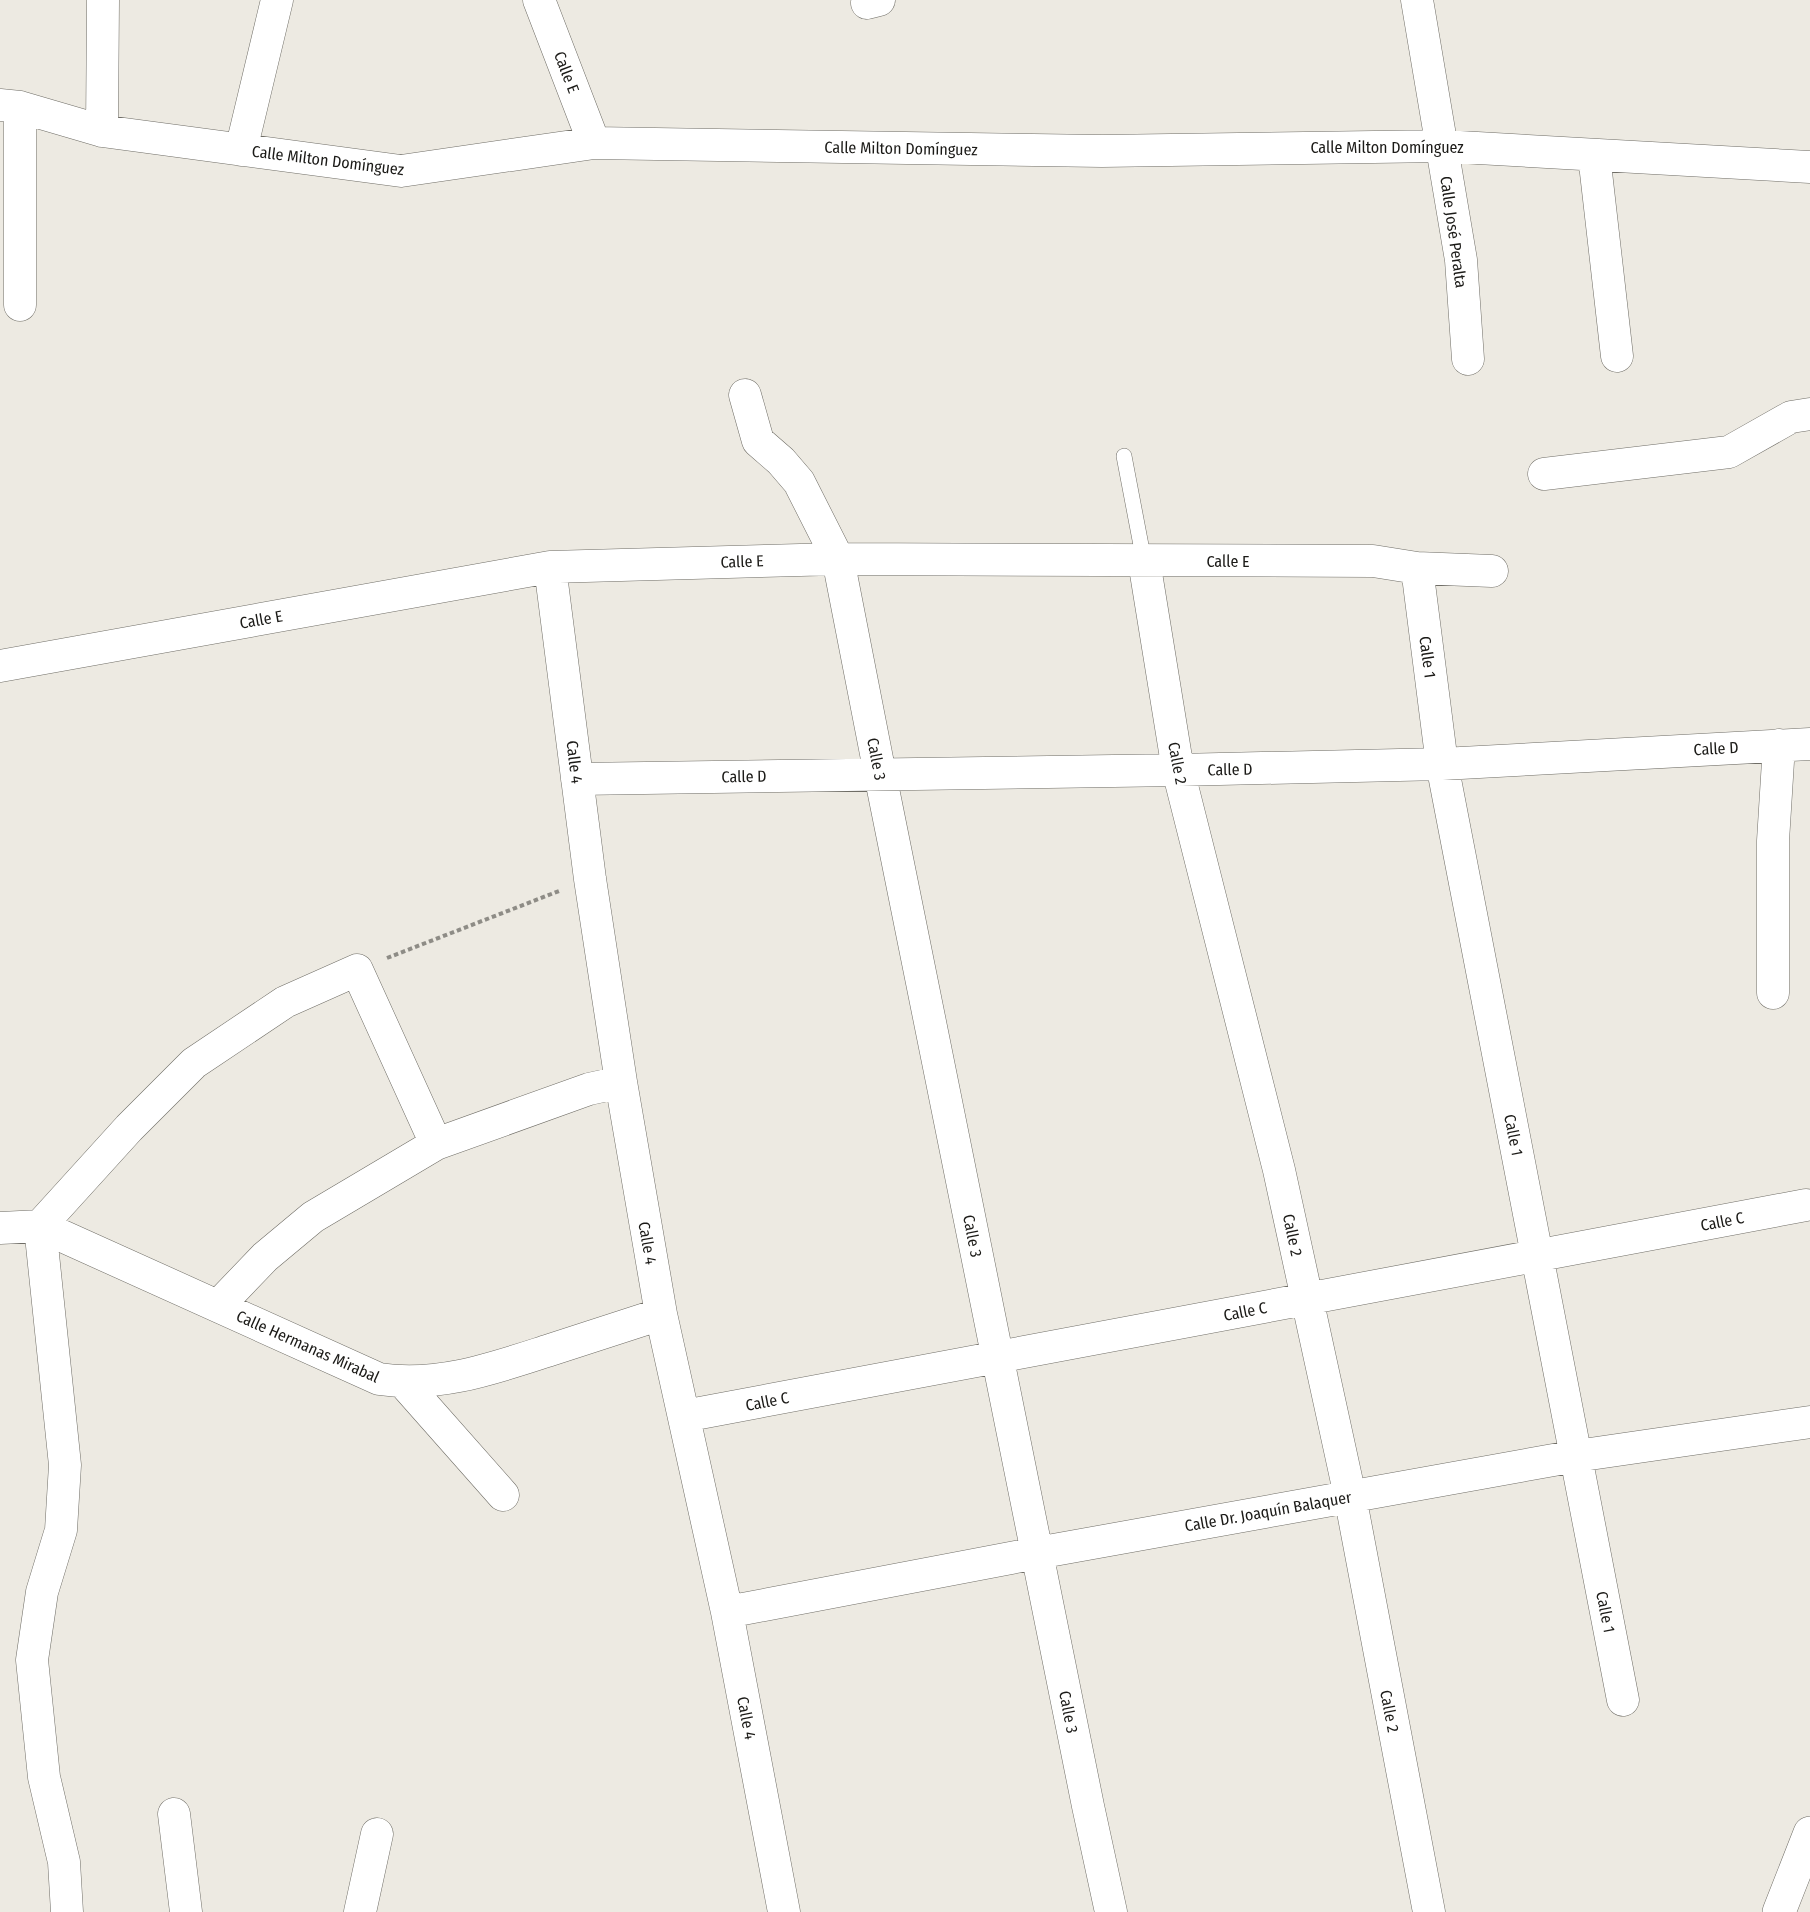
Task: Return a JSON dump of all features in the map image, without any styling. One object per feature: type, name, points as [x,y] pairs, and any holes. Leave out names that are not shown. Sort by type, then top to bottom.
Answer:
[{"type":"street","points":[[102,0],[102,131]]},
{"type":"street","points":[[241,150],[277,0]]},
{"type":"street","name":"Calle José Peralta","points":[[1417,0],[1461,261],[1468,359]]},
{"type":"street","name":"Calle E","points":[[542,1],[594,143]]},
{"type":"street","points":[[10,106],[20,305]]},
{"type":"street","name":"Calle Milton Domínguez","points":[[10,106],[102,131],[400,171],[594,143],[1102,151],[1442,146],[1810,167]]},
{"type":"street","points":[[1594,154],[1617,356]]},
{"type":"street","name":"Calle 3","points":[[745,395],[759,441],[799,482],[838,559],[1111,1912]]},
{"type":"street","points":[[1544,474],[1728,452],[1791,417],[1810,414]]},
{"type":"street","name":"Calle E","points":[[0,666],[550,567],[838,559],[1373,561],[1416,568],[1492,571]]},
{"type":"street","name":"Calle 2","points":[[1144,561],[1178,770],[1279,1170],[1350,1496],[1429,1912]]},
{"type":"street","name":"Calle 4","points":[[550,567],[590,879],[621,1082],[661,1314],[727,1612],[784,1912]]},
{"type":"street","name":"Calle 1","points":[[1416,568],[1443,764],[1623,1700]]},
{"type":"street","name":"Calle D","points":[[578,779],[1443,764],[1810,744]]},
{"type":"street","points":[[1773,993],[1773,842],[1779,746]]},
{"type":"street","points":[[68,1912],[64,1862],[44,1777],[32,1660],[42,1592],[61,1530],[65,1465],[40,1226],[129,1128],[194,1063],[285,1002],[357,970],[436,1144]]},
{"type":"street","points":[[218,1306],[265,1257],[313,1217],[436,1144],[589,1089],[621,1082]]},
{"type":"street","name":"Calle C","points":[[684,1416],[1806,1205]]},
{"type":"street","name":"Calle Hermanas Mirabal","points":[[0,1227],[40,1226],[379,1379],[404,1383],[460,1377],[499,1367],[661,1314]]},
{"type":"street","points":[[404,1383],[503,1495]]},
{"type":"street","name":"Calle Dr. Joaquín Balaquer","points":[[727,1612],[1037,1553],[1576,1456],[1810,1422]]},
{"type":"street","points":[[174,1814],[186,1912]]},
{"type":"street","points":[[1779,1912],[1810,1833]]},
{"type":"street","points":[[360,1912],[377,1834]]},
{"type":"lane","points":[[1124,456],[1144,561]]},
{"type":"path","points":[[357,970],[590,879]]}]
